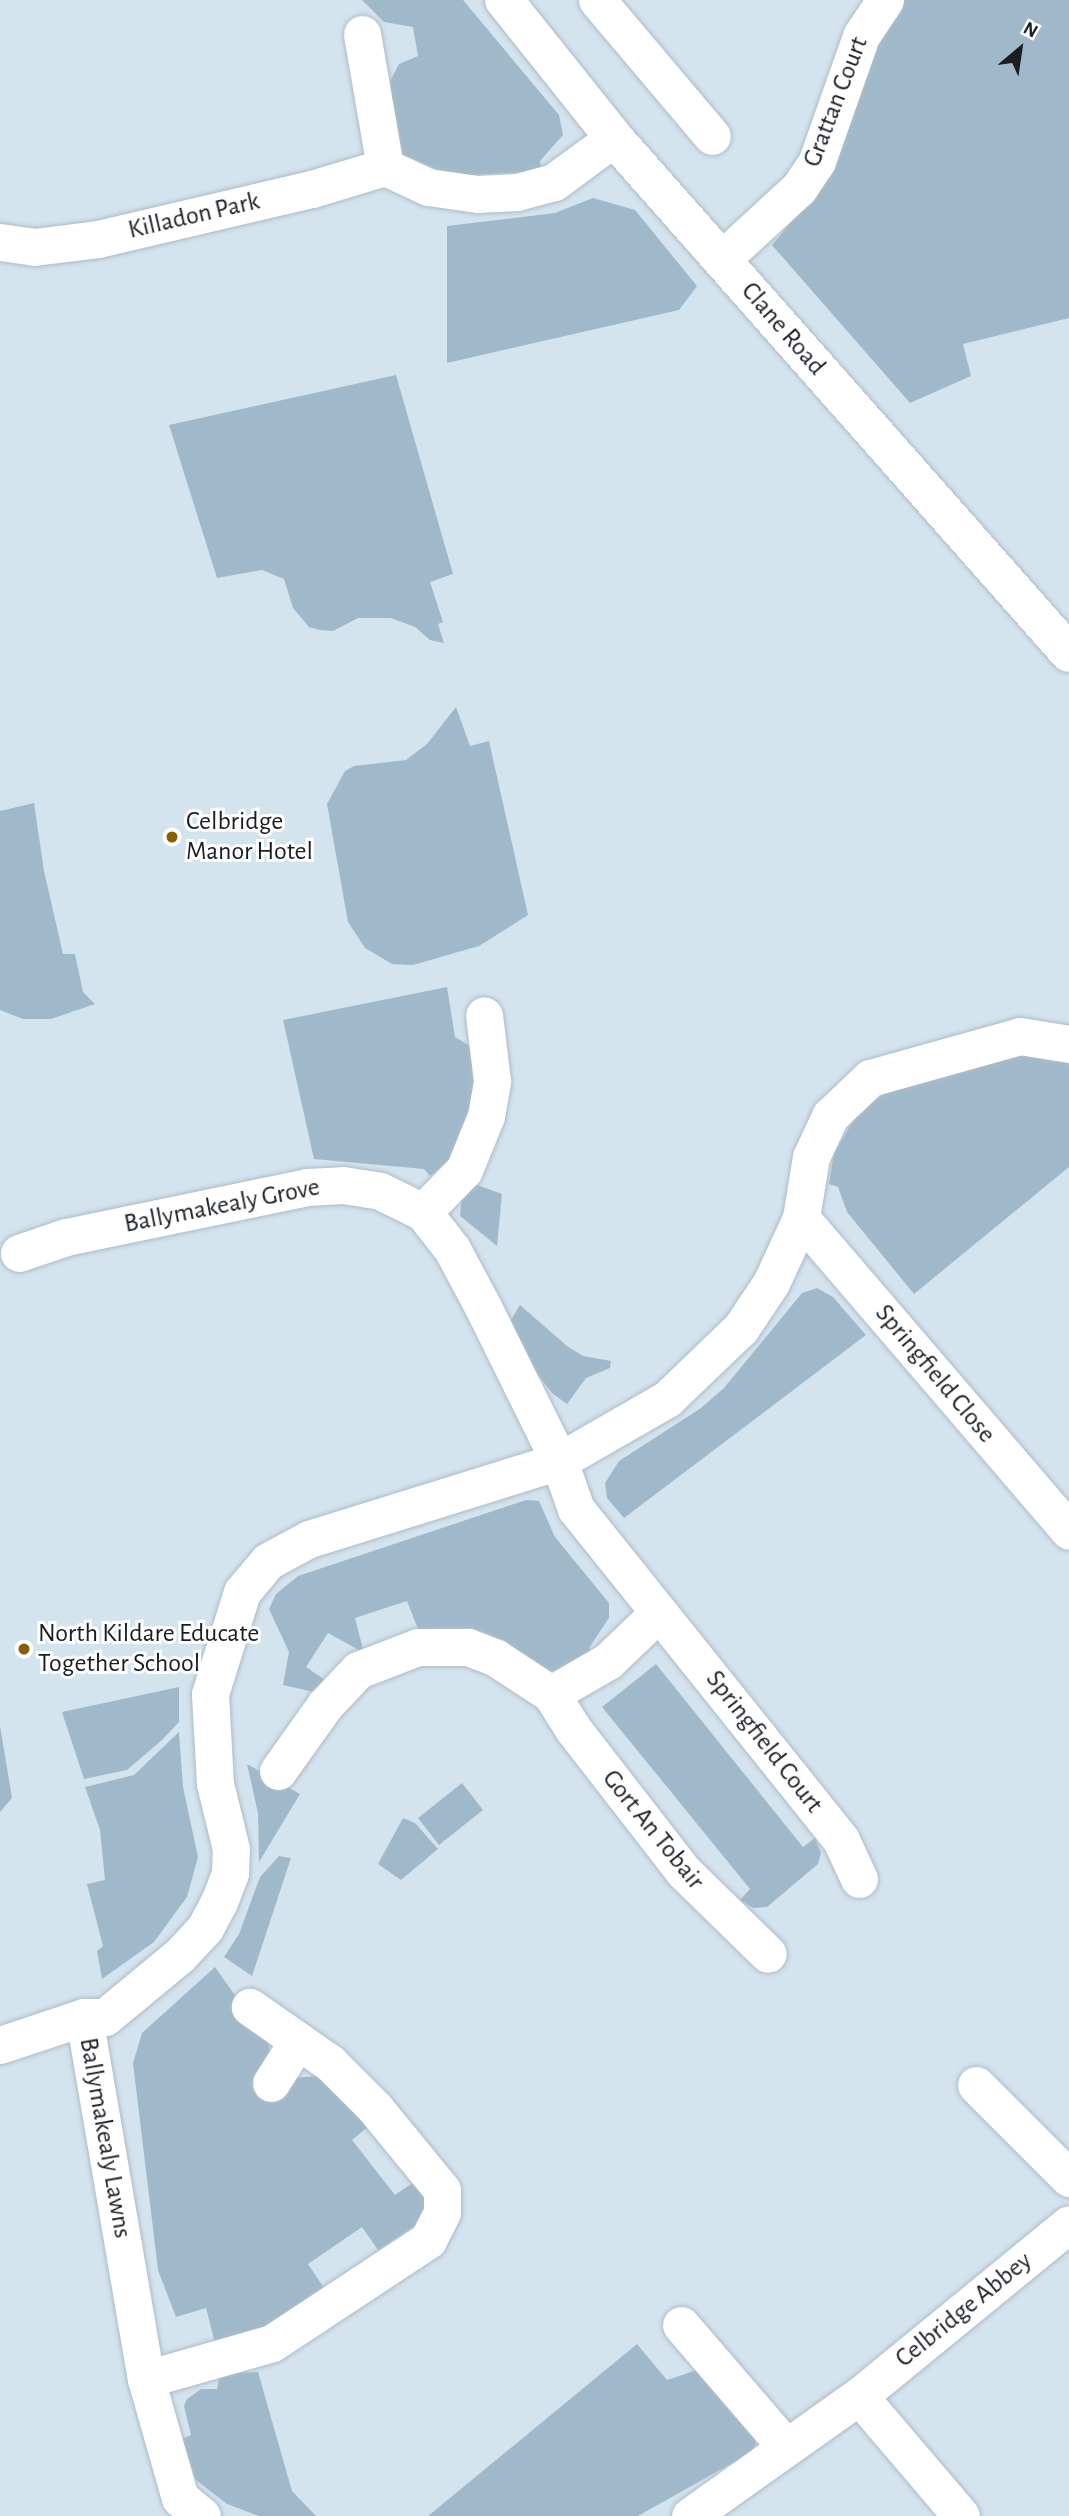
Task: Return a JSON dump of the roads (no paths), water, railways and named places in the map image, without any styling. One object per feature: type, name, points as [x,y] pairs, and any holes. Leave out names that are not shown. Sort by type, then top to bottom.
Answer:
[{"type":"main road","name":"Clane Road","points":[[503,0],[614,138],[1069,653]]},
{"type":"street","points":[[597,0],[712,136]]},
{"type":"street","name":"Grattan Court","points":[[722,259],[799,188],[817,161],[861,36],[885,0]]},
{"type":"street","points":[[362,34],[385,167],[428,187],[478,194],[517,192],[554,182],[614,138]]},
{"type":"street","name":"Killadon Park","points":[[0,242],[34,247],[98,239],[312,189],[385,167]]},
{"type":"street","points":[[423,1212],[448,1191],[464,1170],[486,1116],[492,1081],[484,1015]]},
{"type":"street","points":[[559,1461],[667,1399],[741,1328],[771,1283],[801,1218],[811,1157],[830,1116],[870,1079],[1020,1036],[1069,1044]]},
{"type":"street","name":"Ballymakealy Grove","points":[[19,1253],[66,1237],[306,1187],[344,1185],[380,1191],[423,1212],[452,1249],[559,1461]]},
{"type":"street","name":"Springfield Close","points":[[801,1218],[1069,1531]]},
{"type":"street","name":"Springfield Court","points":[[559,1461],[576,1509],[657,1614],[681,1637],[841,1840],[859,1879]]},
{"type":"street","name":"Ballymakealy Lawns","points":[[202,2516],[180,2498],[146,2379],[84,2017],[105,2017],[180,1955],[205,1928],[223,1892],[231,1849],[215,1784],[208,1718],[210,1695],[226,1652],[242,1592],[255,1574],[288,1547],[559,1461]]},
{"type":"street","points":[[278,1771],[325,1705],[358,1670],[418,1647],[468,1647],[496,1658],[551,1694],[608,1661],[657,1614]]},
{"type":"street","name":"Gort An Tobair","points":[[551,1694],[573,1729],[684,1872],[768,1954]]},
{"type":"street","points":[[146,2379],[272,2343],[428,2240],[442,2212],[442,2190],[375,2108],[330,2063],[250,2007]]},
{"type":"street","points":[[0,2045],[84,2017]]},
{"type":"street","points":[[271,2083],[297,2042]]},
{"type":"street","points":[[976,2085],[1069,2178]]},
{"type":"street","name":"Celbridge Abbey","points":[[690,2516],[859,2396],[1069,2224]]},
{"type":"street","points":[[681,2325],[786,2447]]},
{"type":"street","points":[[859,2396],[961,2516]]},
{"type":"place","name":"Celbridge Manor Hotel","points":[[172,837]]},
{"type":"place","name":"North Kildare Educate Together School","points":[[24,1649]]}]
